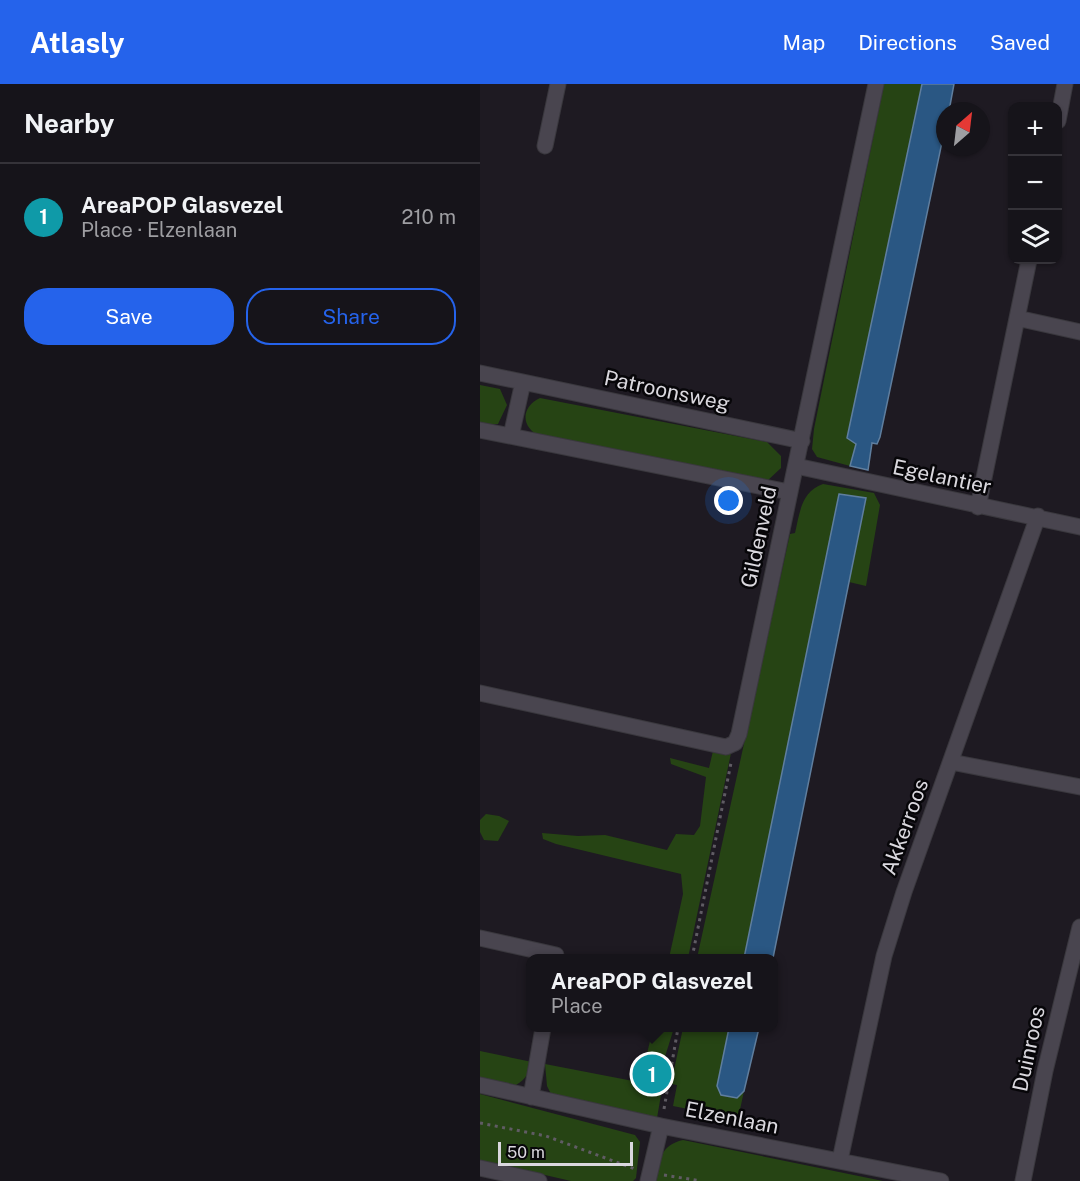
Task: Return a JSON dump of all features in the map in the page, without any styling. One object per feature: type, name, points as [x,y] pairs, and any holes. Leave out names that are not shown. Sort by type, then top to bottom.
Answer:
[{"type":"street","points":[[545,146],[558,84]]},
{"type":"street","name":"Gildenveld","points":[[735,743],[739,734],[789,492],[802,441],[876,84]]},
{"type":"street","points":[[1062,102],[1065,84]]},
{"type":"street","points":[[978,507],[1028,264]]},
{"type":"street","points":[[1017,318],[1080,332]]},
{"type":"street","name":"Patroonsweg","points":[[480,373],[802,441]]},
{"type":"street","points":[[511,436],[523,382]]},
{"type":"street","points":[[480,430],[789,492]]},
{"type":"street","name":"Egelantier","points":[[796,466],[978,507],[1038,516],[1080,527]]},
{"type":"street","name":"Akkerroos","points":[[840,1160],[884,956],[904,892],[1038,516]]},
{"type":"street","points":[[480,693],[726,747],[735,743]]},
{"type":"street","points":[[951,762],[1080,787]]},
{"type":"street","name":"Duinroos","points":[[1023,1181],[1045,1071],[1080,927]]},
{"type":"street","points":[[480,938],[552,954]]},
{"type":"street","points":[[531,1097],[542,1032]]},
{"type":"street","name":"Elzenlaan","points":[[480,1085],[662,1126],[941,1181]]},
{"type":"street","points":[[649,1176],[662,1126]]},
{"type":"street","points":[[480,1168],[539,1181]]},
{"type":"path","points":[[693,954],[735,743]]},
{"type":"path","points":[[662,1126],[677,1032]]},
{"type":"path","points":[[480,1123],[546,1136],[649,1176],[701,1181]]},
{"type":"green space","points":[[884,84],[922,84],[847,438],[856,443],[850,466],[817,457],[812,449],[814,429]]},
{"type":"green space","points":[[480,385],[500,389],[507,405],[498,424],[480,424]]},
{"type":"green space","points":[[540,398],[767,442],[781,456],[781,468],[766,482],[541,437],[534,433],[526,423],[526,412],[529,406]]},
{"type":"green space","points":[[823,484],[874,493],[880,505],[866,586],[849,582],[866,499],[840,494],[745,954],[698,954],[790,534],[795,533],[800,510],[806,497]]},
{"type":"green space","points":[[713,751],[731,753],[689,954],[670,954],[683,894],[681,874],[556,844],[543,839],[542,833],[578,836],[605,835],[667,850],[676,834],[694,835],[700,826],[706,777],[671,764],[670,758],[709,768]]},
{"type":"green space","points":[[486,814],[499,816],[509,821],[498,841],[484,840],[480,832],[480,820]]},
{"type":"green space","points":[[652,1032],[673,1032],[663,1063],[666,1066],[657,1118],[551,1094],[547,1086],[545,1064],[633,1081],[648,1059],[646,1058]]},
{"type":"green space","points":[[682,1032],[728,1032],[717,1086],[737,1098],[744,1091],[738,1119],[673,1106],[677,1085],[671,1084]]},
{"type":"green space","points":[[480,1051],[532,1062],[527,1075],[516,1085],[480,1078]]},
{"type":"green space","points":[[480,1094],[635,1135],[640,1142],[636,1178],[633,1181],[571,1181],[480,1160]]},
{"type":"green space","points":[[683,1140],[883,1181],[655,1181],[665,1150],[675,1142]]},
{"type":"water","points":[[922,84],[954,84],[951,102],[936,102],[936,156],[939,156],[880,437],[877,444],[872,443],[868,470],[850,466],[856,444],[847,438]]},
{"type":"water","points":[[839,494],[866,498],[774,954],[745,954]]},
{"type":"water","points":[[728,1032],[758,1032],[744,1091],[737,1098],[721,1095],[717,1086]]},
{"type":"place","name":"AreaPOP Glasvezel","points":[[652,1074]]}]
